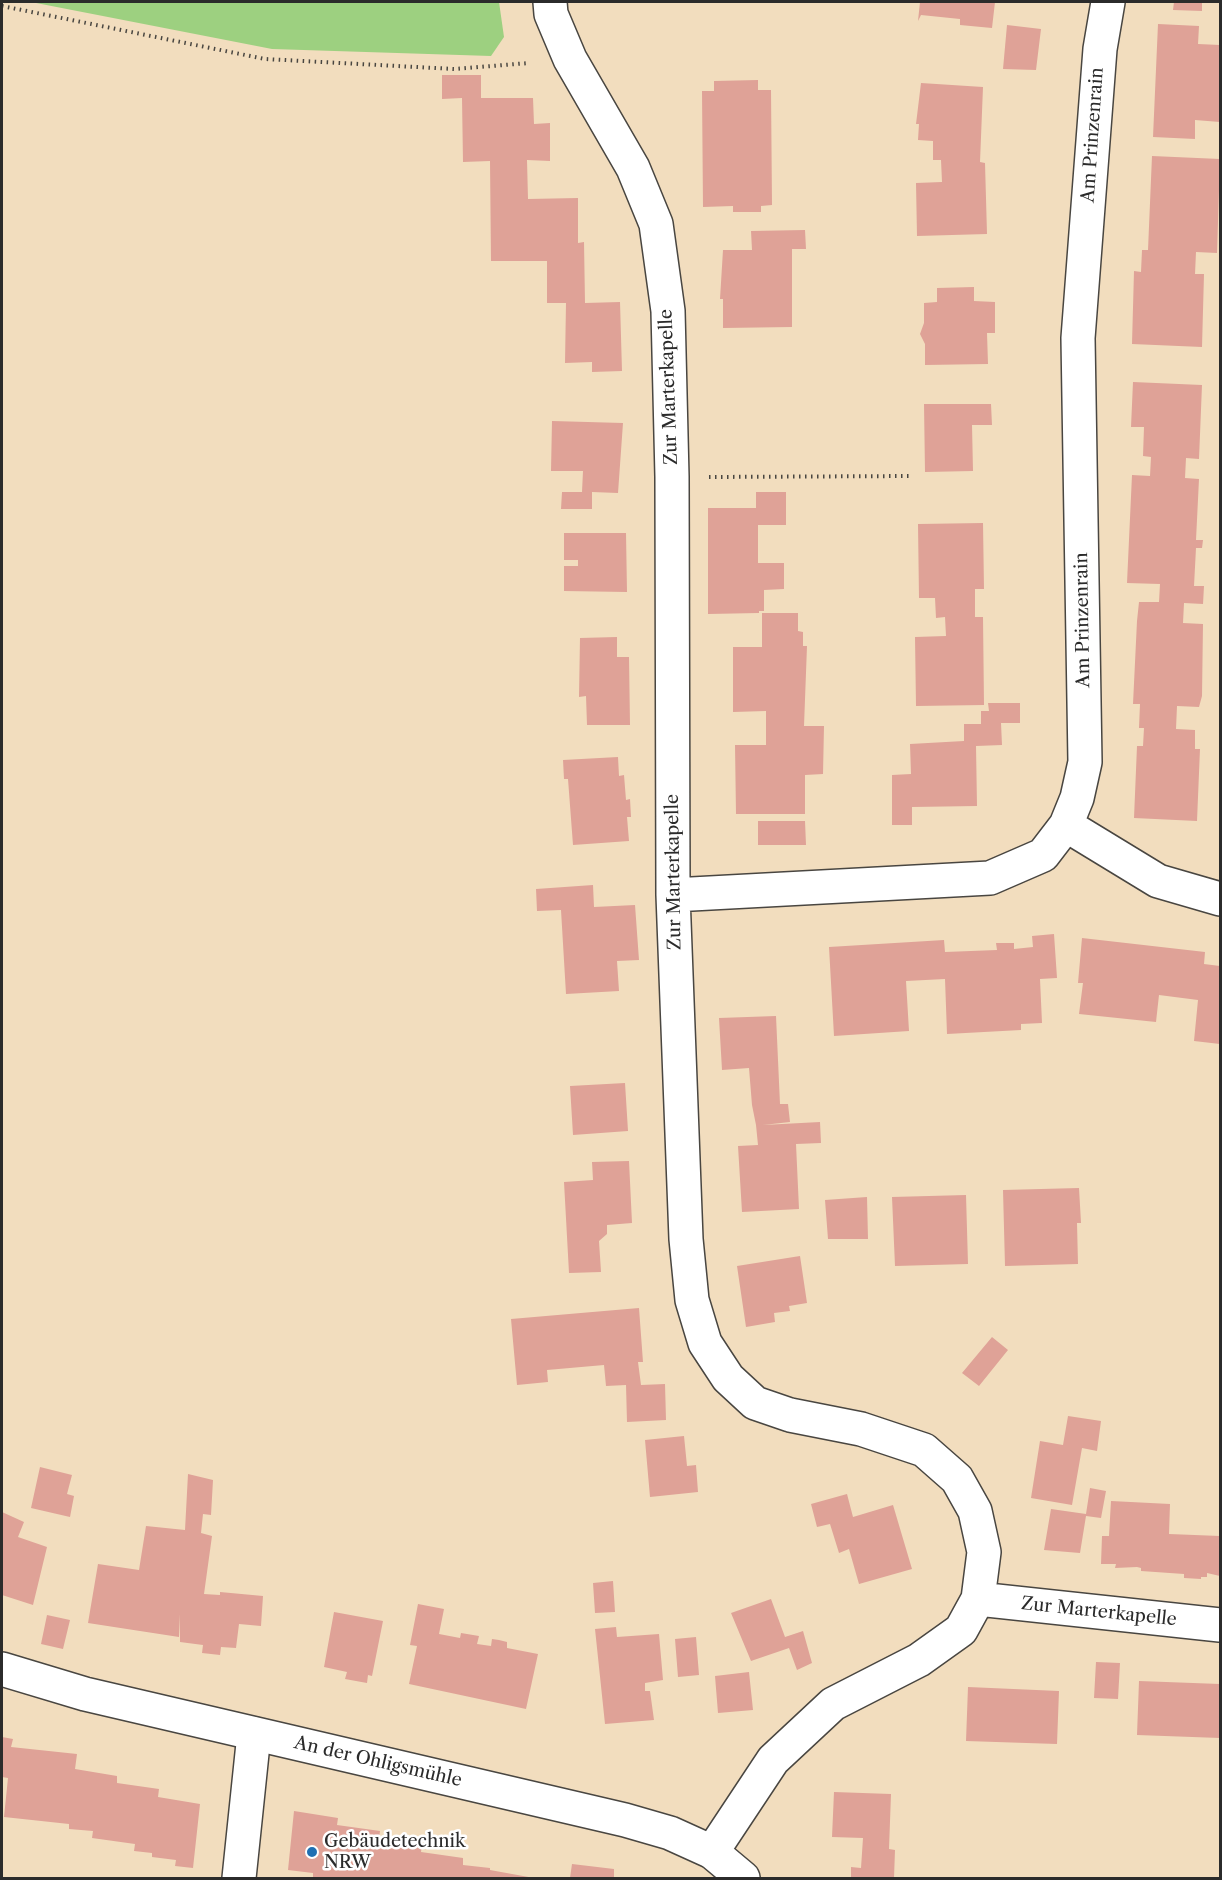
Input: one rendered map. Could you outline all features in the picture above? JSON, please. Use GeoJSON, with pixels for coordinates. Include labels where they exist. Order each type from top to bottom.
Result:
{"type":"FeatureCollection","features":[{"type":"Feature","properties":{"kind":"street","name":"Zur Marterkapelle"},"geometry":{"type":"LineString","coordinates":[[550,2],[552,14],[570,59],[633,168],[656,224],[668,311],[672,477],[674,895],[686,1239],[692,1300],[705,1343],[728,1378],[755,1402],[790,1415],[861,1430],[924,1450],[957,1479],[975,1511],[984,1552],[978,1599],[960,1630],[919,1660],[833,1704],[773,1760],[712,1852]]}},
{"type":"Feature","properties":{"kind":"street","name":"Am Prinzenrain"},"geometry":{"type":"LineString","coordinates":[[674,895],[990,878],[1043,855],[1066,825],[1077,798],[1085,762],[1078,338],[1100,49],[1108,2]]}},
{"type":"Feature","properties":{"kind":"street"},"geometry":{"type":"LineString","coordinates":[[1066,825],[1158,881],[1221,899]]}},
{"type":"Feature","properties":{"kind":"street","name":"Zur Marterkapelle"},"geometry":{"type":"LineString","coordinates":[[978,1599],[1221,1624]]}},
{"type":"Feature","properties":{"kind":"street","name":"An der Ohligsmühle"},"geometry":{"type":"LineString","coordinates":[[2,1669],[85,1694],[625,1820],[670,1833],[712,1852],[743,1878]]}},
{"type":"Feature","properties":{"kind":"street"},"geometry":{"type":"LineString","coordinates":[[239,1878],[254,1734]]}},
{"type":"Feature","properties":{"kind":"path"},"geometry":{"type":"LineString","coordinates":[[2,6],[265,59],[454,69],[570,59]]}},
{"type":"Feature","properties":{"kind":"path"},"geometry":{"type":"LineString","coordinates":[[672,477],[912,476]]}},
{"type":"Feature","properties":{"kind":"green space"},"geometry":{"type":"Polygon","coordinates":[[[31,2],[499,2],[504,37],[491,56],[272,49],[31,2]]]}},
{"type":"Feature","properties":{"kind":"building"},"geometry":{"type":"Polygon","coordinates":[[[920,2],[995,2],[992,28],[960,25],[960,19],[921,15],[918,21],[920,2]]]}},
{"type":"Feature","properties":{"kind":"building"},"geometry":{"type":"Polygon","coordinates":[[[1174,2],[1202,2],[1202,11],[1173,10],[1174,2]]]}},
{"type":"Feature","properties":{"kind":"building"},"geometry":{"type":"Polygon","coordinates":[[[1158,24],[1199,26],[1198,44],[1220,45],[1220,122],[1195,120],[1195,139],[1153,137],[1158,24]]]}},
{"type":"Feature","properties":{"kind":"building"},"geometry":{"type":"Polygon","coordinates":[[[1007,25],[1041,29],[1036,70],[1003,69],[1007,25]]]}},
{"type":"Feature","properties":{"kind":"building"},"geometry":{"type":"Polygon","coordinates":[[[442,75],[481,75],[481,98],[533,98],[534,124],[550,123],[550,161],[527,160],[528,199],[578,198],[578,243],[584,242],[585,303],[620,302],[622,371],[592,372],[592,362],[565,363],[566,303],[547,303],[547,261],[491,261],[490,161],[463,162],[462,98],[442,99],[442,75]]]}},
{"type":"Feature","properties":{"kind":"building"},"geometry":{"type":"Polygon","coordinates":[[[758,80],[758,90],[771,90],[772,205],[761,206],[761,212],[733,212],[733,206],[703,207],[702,91],[714,91],[714,81],[758,80]]]}},
{"type":"Feature","properties":{"kind":"building"},"geometry":{"type":"Polygon","coordinates":[[[921,83],[983,87],[980,162],[985,163],[987,234],[917,236],[916,183],[942,182],[941,160],[933,160],[933,141],[918,140],[919,124],[916,124],[921,83]]]}},
{"type":"Feature","properties":{"kind":"building"},"geometry":{"type":"Polygon","coordinates":[[[1152,156],[1220,159],[1217,253],[1196,252],[1195,274],[1204,274],[1202,347],[1132,344],[1134,271],[1141,272],[1142,250],[1148,250],[1152,156]]]}},
{"type":"Feature","properties":{"kind":"building"},"geometry":{"type":"Polygon","coordinates":[[[805,230],[806,249],[792,249],[792,327],[723,328],[723,299],[720,299],[723,250],[752,250],[751,231],[805,230]]]}},
{"type":"Feature","properties":{"kind":"building"},"geometry":{"type":"Polygon","coordinates":[[[974,287],[974,301],[995,302],[995,333],[987,333],[988,364],[925,365],[925,344],[920,334],[924,323],[924,303],[937,302],[937,288],[974,287]]]}},
{"type":"Feature","properties":{"kind":"building"},"geometry":{"type":"Polygon","coordinates":[[[1133,382],[1202,385],[1199,459],[1186,458],[1185,478],[1199,479],[1196,540],[1203,540],[1202,548],[1196,548],[1194,586],[1204,586],[1203,604],[1184,603],[1183,623],[1203,624],[1202,696],[1199,707],[1177,706],[1176,729],[1195,730],[1195,749],[1200,749],[1197,821],[1134,818],[1137,746],[1143,746],[1144,728],[1139,728],[1140,704],[1133,704],[1139,602],[1159,602],[1160,584],[1127,583],[1132,475],[1150,476],[1151,457],[1143,456],[1144,427],[1131,427],[1133,382]]]}},
{"type":"Feature","properties":{"kind":"building"},"geometry":{"type":"Polygon","coordinates":[[[924,404],[991,404],[992,425],[972,425],[973,471],[925,472],[924,404]]]}},
{"type":"Feature","properties":{"kind":"building"},"geometry":{"type":"Polygon","coordinates":[[[552,421],[623,423],[618,493],[592,492],[592,509],[561,509],[562,492],[582,492],[583,471],[551,471],[552,421]]]}},
{"type":"Feature","properties":{"kind":"building"},"geometry":{"type":"Polygon","coordinates":[[[756,492],[786,492],[786,525],[758,525],[758,563],[784,563],[784,589],[764,590],[764,611],[759,611],[759,613],[708,614],[708,508],[756,508],[756,492]]]}},
{"type":"Feature","properties":{"kind":"building"},"geometry":{"type":"Polygon","coordinates":[[[983,523],[984,589],[975,589],[975,617],[983,617],[984,705],[916,706],[915,637],[946,636],[945,617],[936,618],[935,598],[919,598],[918,524],[983,523]]]}},
{"type":"Feature","properties":{"kind":"building"},"geometry":{"type":"Polygon","coordinates":[[[564,533],[626,533],[627,592],[564,591],[564,566],[578,566],[578,560],[564,560],[564,533]]]}},
{"type":"Feature","properties":{"kind":"building"},"geometry":{"type":"Polygon","coordinates":[[[762,613],[798,613],[798,631],[803,632],[803,646],[807,646],[804,726],[824,726],[823,774],[805,775],[805,814],[736,814],[735,745],[766,745],[766,711],[733,712],[733,647],[762,647],[762,613]]]}},
{"type":"Feature","properties":{"kind":"building"},"geometry":{"type":"Polygon","coordinates":[[[617,637],[617,657],[629,657],[630,725],[587,725],[586,696],[579,697],[580,638],[617,637]]]}},
{"type":"Feature","properties":{"kind":"building"},"geometry":{"type":"Polygon","coordinates":[[[988,703],[1020,703],[1020,723],[1001,723],[1002,745],[976,746],[977,806],[912,807],[912,825],[892,825],[892,775],[911,774],[910,744],[964,741],[964,724],[981,724],[981,711],[989,711],[988,703]]]}},
{"type":"Feature","properties":{"kind":"building"},"geometry":{"type":"Polygon","coordinates":[[[618,757],[619,776],[624,775],[626,800],[630,799],[631,817],[627,817],[629,841],[573,845],[568,779],[564,779],[563,760],[618,757]]]}},
{"type":"Feature","properties":{"kind":"building"},"geometry":{"type":"Polygon","coordinates":[[[758,821],[805,821],[806,845],[758,845],[758,821]]]}},
{"type":"Feature","properties":{"kind":"building"},"geometry":{"type":"Polygon","coordinates":[[[593,885],[594,907],[635,905],[639,960],[617,961],[619,991],[566,994],[561,910],[537,911],[536,889],[593,885]]]}},
{"type":"Feature","properties":{"kind":"building"},"geometry":{"type":"Polygon","coordinates":[[[1054,934],[1057,978],[1040,979],[1042,1023],[1021,1024],[1021,1030],[947,1034],[945,979],[906,981],[909,1031],[834,1036],[829,947],[944,940],[945,952],[997,950],[996,943],[1014,943],[1014,949],[1033,947],[1032,936],[1054,934]]]}},
{"type":"Feature","properties":{"kind":"building"},"geometry":{"type":"Polygon","coordinates":[[[1082,938],[1205,952],[1204,964],[1220,966],[1220,1044],[1194,1041],[1198,1000],[1159,995],[1156,1022],[1079,1014],[1083,983],[1078,983],[1082,938]]]}},
{"type":"Feature","properties":{"kind":"building"},"geometry":{"type":"Polygon","coordinates":[[[776,1016],[780,1104],[788,1104],[790,1122],[763,1125],[820,1122],[821,1143],[796,1144],[799,1209],[742,1212],[738,1146],[758,1145],[756,1125],[749,1068],[722,1070],[719,1018],[776,1016]]]}},
{"type":"Feature","properties":{"kind":"building"},"geometry":{"type":"Polygon","coordinates":[[[625,1083],[628,1131],[573,1135],[570,1086],[625,1083]]]}},
{"type":"Feature","properties":{"kind":"building"},"geometry":{"type":"Polygon","coordinates":[[[629,1161],[632,1223],[607,1225],[607,1234],[599,1241],[601,1272],[569,1273],[564,1182],[593,1180],[592,1162],[629,1161]]]}},
{"type":"Feature","properties":{"kind":"building"},"geometry":{"type":"Polygon","coordinates":[[[1079,1188],[1081,1223],[1077,1223],[1078,1264],[1005,1266],[1003,1190],[1079,1188]]]}},
{"type":"Feature","properties":{"kind":"building"},"geometry":{"type":"Polygon","coordinates":[[[966,1195],[968,1264],[895,1266],[892,1197],[966,1195]]]}},
{"type":"Feature","properties":{"kind":"building"},"geometry":{"type":"Polygon","coordinates":[[[867,1197],[868,1239],[828,1239],[825,1200],[867,1197]]]}},
{"type":"Feature","properties":{"kind":"building"},"geometry":{"type":"Polygon","coordinates":[[[800,1256],[807,1303],[789,1306],[790,1311],[774,1313],[775,1322],[746,1327],[737,1266],[800,1256]]]}},
{"type":"Feature","properties":{"kind":"building"},"geometry":{"type":"Polygon","coordinates":[[[639,1308],[643,1362],[638,1362],[641,1385],[665,1384],[666,1420],[627,1422],[626,1385],[606,1386],[604,1365],[547,1370],[548,1382],[517,1385],[511,1319],[639,1308]]]}},
{"type":"Feature","properties":{"kind":"building"},"geometry":{"type":"Polygon","coordinates":[[[992,1337],[1008,1350],[979,1386],[962,1373],[992,1337]]]}},
{"type":"Feature","properties":{"kind":"building"},"geometry":{"type":"Polygon","coordinates":[[[1068,1416],[1101,1421],[1097,1451],[1082,1448],[1072,1505],[1031,1498],[1040,1441],[1063,1445],[1068,1416]]]}},
{"type":"Feature","properties":{"kind":"building"},"geometry":{"type":"Polygon","coordinates":[[[684,1436],[687,1466],[696,1465],[698,1492],[650,1497],[645,1440],[684,1436]]]}},
{"type":"Feature","properties":{"kind":"building"},"geometry":{"type":"Polygon","coordinates":[[[40,1467],[72,1475],[67,1494],[74,1496],[70,1517],[31,1508],[40,1467]]]}},
{"type":"Feature","properties":{"kind":"building"},"geometry":{"type":"Polygon","coordinates":[[[188,1474],[213,1480],[211,1515],[203,1514],[201,1533],[212,1536],[204,1594],[220,1595],[220,1592],[263,1596],[261,1626],[239,1624],[236,1648],[221,1647],[220,1655],[202,1653],[203,1645],[180,1642],[180,1614],[179,1637],[88,1623],[98,1564],[139,1570],[146,1526],[185,1530],[188,1474]]]}},
{"type":"Feature","properties":{"kind":"building"},"geometry":{"type":"Polygon","coordinates":[[[1090,1488],[1106,1491],[1101,1518],[1086,1516],[1080,1553],[1044,1550],[1051,1509],[1086,1514],[1090,1488]]]}},
{"type":"Feature","properties":{"kind":"building"},"geometry":{"type":"Polygon","coordinates":[[[847,1494],[853,1517],[893,1505],[912,1569],[859,1584],[849,1549],[839,1553],[830,1524],[817,1527],[811,1504],[847,1494]]]}},
{"type":"Feature","properties":{"kind":"building"},"geometry":{"type":"Polygon","coordinates":[[[1111,1501],[1170,1504],[1169,1534],[1220,1536],[1220,1576],[1207,1573],[1207,1577],[1201,1577],[1201,1579],[1184,1578],[1184,1574],[1141,1571],[1141,1568],[1137,1567],[1115,1568],[1116,1564],[1101,1564],[1102,1536],[1109,1536],[1111,1501]]]}},
{"type":"Feature","properties":{"kind":"building"},"geometry":{"type":"Polygon","coordinates":[[[2,1512],[24,1522],[18,1537],[47,1547],[33,1605],[2,1595],[2,1512]]]}},
{"type":"Feature","properties":{"kind":"building"},"geometry":{"type":"Polygon","coordinates":[[[613,1581],[615,1612],[595,1613],[593,1583],[613,1581]]]}},
{"type":"Feature","properties":{"kind":"building"},"geometry":{"type":"Polygon","coordinates":[[[771,1599],[785,1637],[803,1631],[812,1663],[797,1670],[789,1648],[751,1661],[731,1613],[771,1599]]]}},
{"type":"Feature","properties":{"kind":"building"},"geometry":{"type":"Polygon","coordinates":[[[418,1604],[444,1609],[439,1634],[460,1638],[461,1633],[479,1636],[477,1644],[491,1646],[492,1639],[499,1640],[507,1642],[507,1648],[538,1654],[526,1709],[409,1684],[417,1646],[410,1645],[418,1604]]]}},
{"type":"Feature","properties":{"kind":"building"},"geometry":{"type":"Polygon","coordinates":[[[334,1612],[383,1621],[372,1676],[368,1675],[367,1683],[345,1679],[347,1672],[324,1667],[334,1612]]]}},
{"type":"Feature","properties":{"kind":"building"},"geometry":{"type":"Polygon","coordinates":[[[47,1615],[70,1620],[63,1649],[41,1644],[47,1615]]]}},
{"type":"Feature","properties":{"kind":"building"},"geometry":{"type":"Polygon","coordinates":[[[616,1627],[617,1637],[659,1634],[663,1680],[645,1683],[645,1691],[650,1691],[654,1720],[605,1724],[595,1629],[616,1627]]]}},
{"type":"Feature","properties":{"kind":"building"},"geometry":{"type":"Polygon","coordinates":[[[696,1637],[699,1675],[678,1677],[675,1639],[696,1637]]]}},
{"type":"Feature","properties":{"kind":"building"},"geometry":{"type":"Polygon","coordinates":[[[1096,1662],[1120,1663],[1118,1699],[1094,1698],[1096,1662]]]}},
{"type":"Feature","properties":{"kind":"building"},"geometry":{"type":"Polygon","coordinates":[[[749,1672],[753,1710],[718,1713],[715,1676],[749,1672]]]}},
{"type":"Feature","properties":{"kind":"building"},"geometry":{"type":"Polygon","coordinates":[[[1139,1681],[1220,1684],[1220,1738],[1137,1735],[1139,1681]]]}},
{"type":"Feature","properties":{"kind":"building"},"geometry":{"type":"Polygon","coordinates":[[[968,1687],[1059,1691],[1057,1744],[966,1741],[968,1687]]]}},
{"type":"Feature","properties":{"kind":"building"},"geometry":{"type":"Polygon","coordinates":[[[2,1737],[13,1739],[11,1747],[77,1754],[75,1769],[117,1776],[117,1783],[159,1789],[158,1797],[200,1804],[193,1868],[175,1866],[176,1860],[152,1857],[152,1853],[134,1851],[135,1844],[92,1838],[93,1831],[69,1829],[69,1824],[4,1817],[8,1778],[2,1777],[2,1737]]]}},
{"type":"Feature","properties":{"kind":"building"},"geometry":{"type":"Polygon","coordinates":[[[834,1792],[891,1794],[889,1849],[895,1850],[894,1878],[851,1878],[851,1867],[861,1868],[863,1838],[832,1837],[834,1792]]]}},
{"type":"Feature","properties":{"kind":"building"},"geometry":{"type":"Polygon","coordinates":[[[294,1811],[338,1818],[337,1825],[380,1831],[379,1839],[422,1845],[421,1852],[463,1858],[463,1865],[490,1868],[490,1870],[534,1878],[313,1878],[313,1873],[288,1870],[294,1811]]]}},
{"type":"Feature","properties":{"kind":"building"},"geometry":{"type":"Polygon","coordinates":[[[572,1864],[614,1869],[614,1878],[570,1878],[572,1864]]]}},
{"type":"Feature","properties":{"kind":"place","name":"Gebäudetechnik NRW"},"geometry":{"type":"Point","coordinates":[312,1852]}}]}
